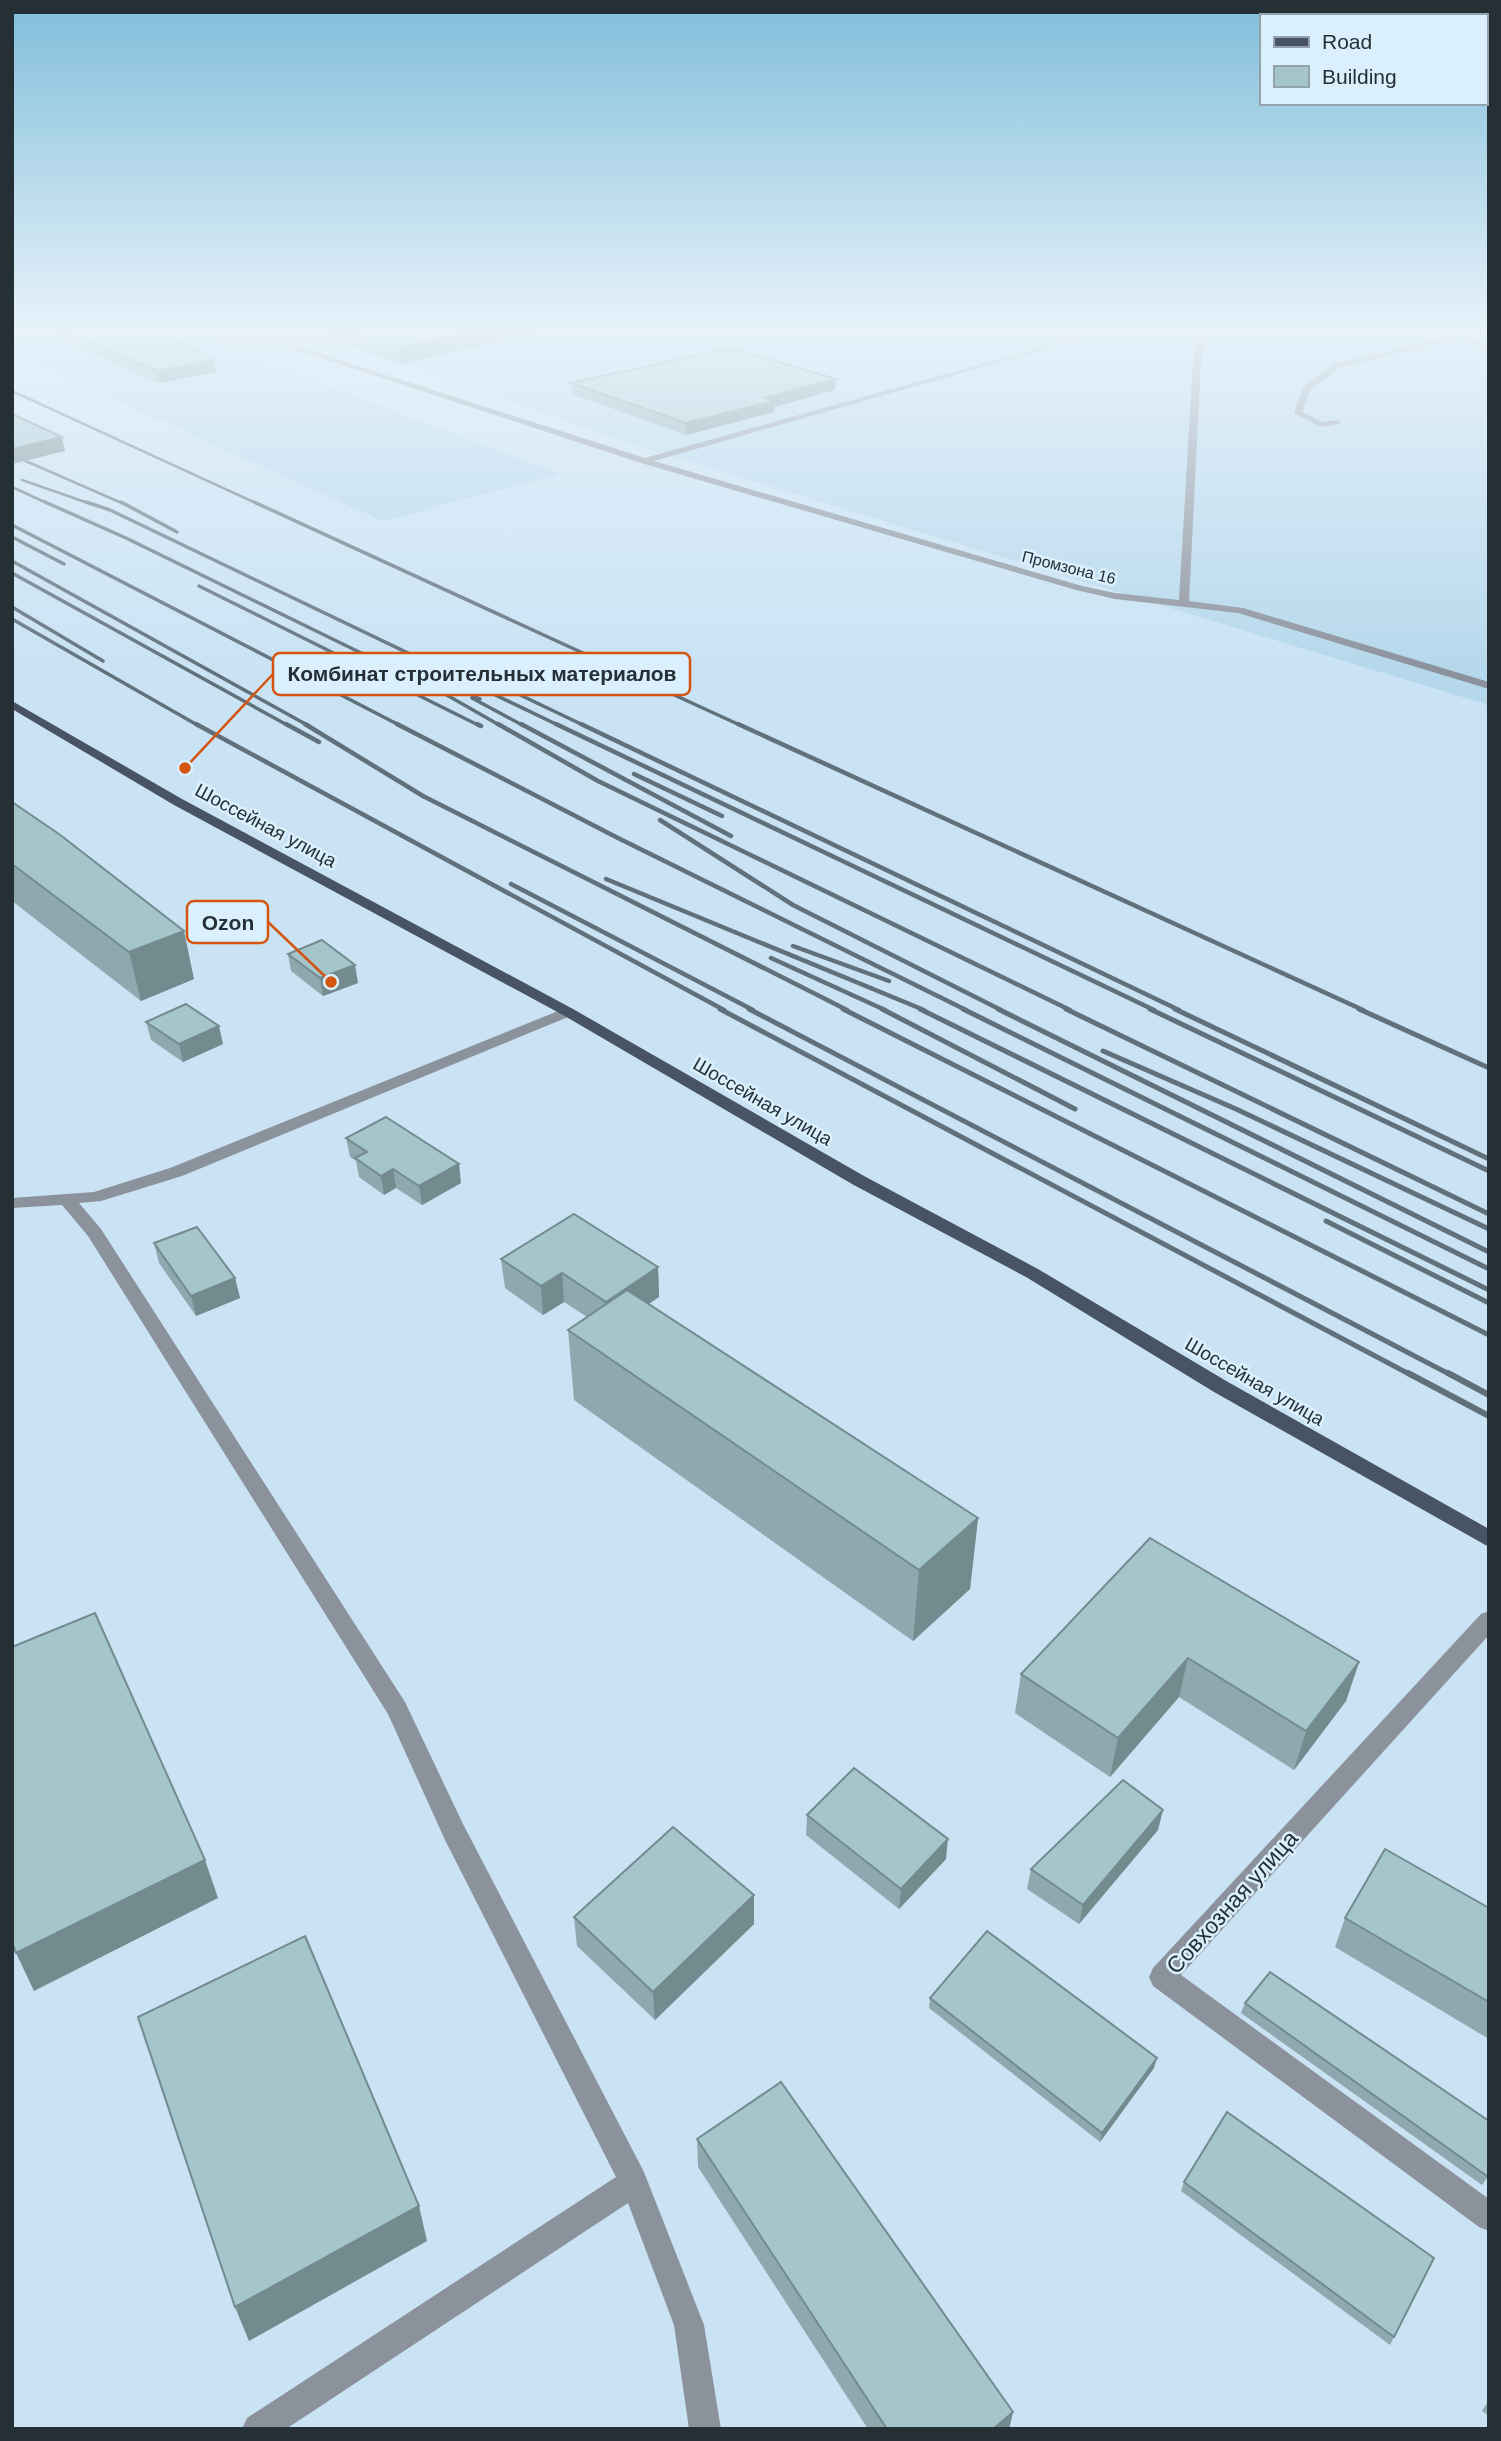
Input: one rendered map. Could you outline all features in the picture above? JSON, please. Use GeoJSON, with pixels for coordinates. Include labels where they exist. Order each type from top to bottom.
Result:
{"type":"FeatureCollection","features":[{"type":"Feature","properties":{"kind":"main road","name":"Шоссейная улица"},"geometry":{"type":"LineString","coordinates":[[12,704],[178,802],[568,1012],[858,1180],[1032,1273],[1221,1387],[1489,1539]]}},
{"type":"Feature","properties":{"kind":"street","name":"Промзона 16"},"geometry":{"type":"LineString","coordinates":[[591,444],[1080,589],[1115,596],[1240,610],[1489,686]]}},
{"type":"Feature","properties":{"kind":"street"},"geometry":{"type":"LineString","coordinates":[[644,461],[705,444]]}},
{"type":"Feature","properties":{"kind":"street"},"geometry":{"type":"LineString","coordinates":[[1184,602],[1193,444]]}},
{"type":"Feature","properties":{"kind":"street"},"geometry":{"type":"LineString","coordinates":[[12,1203],[95,1197],[176,1172],[568,1012]]}},
{"type":"Feature","properties":{"kind":"street"},"geometry":{"type":"LineString","coordinates":[[68,1200],[95,1233],[397,1709],[454,1832],[634,2182],[689,2325],[705,2429]]}},
{"type":"Feature","properties":{"kind":"street","name":"Совхозная улица"},"geometry":{"type":"LineString","coordinates":[[1489,1620],[1162,1977],[1489,2217]]}},
{"type":"Feature","properties":{"kind":"street"},"geometry":{"type":"LineString","coordinates":[[258,2429],[634,2182]]}},
{"type":"Feature","properties":{"kind":"shaded area"},"geometry":{"type":"Polygon","coordinates":[[[213,444],[480,444],[559,474],[383,521],[213,444]]]}},
{"type":"Feature","properties":{"kind":"shaded area"},"geometry":{"type":"Polygon","coordinates":[[[631,444],[1489,444],[1489,705],[631,444]]]}},
{"type":"Feature","properties":{"kind":"building"},"geometry":{"type":"Polygon","coordinates":[[[12,444],[33,444],[12,449],[12,444]]]}},
{"type":"Feature","properties":{"kind":"building"},"geometry":{"type":"Polygon","coordinates":[[[12,802],[59,834],[184,931],[129,952],[12,864],[12,802]]]}},
{"type":"Feature","properties":{"kind":"building"},"geometry":{"type":"Polygon","coordinates":[[[322,940],[355,965],[320,978],[288,954],[322,940]]]}},
{"type":"Feature","properties":{"kind":"building"},"geometry":{"type":"Polygon","coordinates":[[[186,1004],[219,1026],[179,1044],[146,1022],[186,1004]]]}},
{"type":"Feature","properties":{"kind":"building"},"geometry":{"type":"Polygon","coordinates":[[[386,1117],[459,1164],[419,1186],[393,1169],[381,1176],[355,1158],[367,1152],[346,1138],[386,1117]]]}},
{"type":"Feature","properties":{"kind":"building"},"geometry":{"type":"Polygon","coordinates":[[[574,1214],[658,1267],[606,1302],[562,1273],[541,1286],[501,1259],[574,1214]]]}},
{"type":"Feature","properties":{"kind":"building"},"geometry":{"type":"Polygon","coordinates":[[[197,1227],[235,1278],[191,1296],[154,1243],[197,1227]]]}},
{"type":"Feature","properties":{"kind":"building"},"geometry":{"type":"Polygon","coordinates":[[[627,1290],[978,1518],[919,1570],[568,1330],[627,1290]]]}},
{"type":"Feature","properties":{"kind":"building"},"geometry":{"type":"Polygon","coordinates":[[[1150,1538],[1359,1662],[1306,1731],[1188,1658],[1118,1738],[1021,1674],[1150,1538]]]}},
{"type":"Feature","properties":{"kind":"building"},"geometry":{"type":"Polygon","coordinates":[[[95,1613],[205,1860],[16,1953],[12,1942],[12,1647],[95,1613]]]}},
{"type":"Feature","properties":{"kind":"building"},"geometry":{"type":"Polygon","coordinates":[[[854,1768],[948,1839],[901,1889],[807,1815],[854,1768]]]}},
{"type":"Feature","properties":{"kind":"building"},"geometry":{"type":"Polygon","coordinates":[[[1123,1780],[1163,1810],[1083,1905],[1031,1869],[1123,1780]]]}},
{"type":"Feature","properties":{"kind":"building"},"geometry":{"type":"Polygon","coordinates":[[[673,1827],[754,1895],[653,1992],[574,1917],[673,1827]]]}},
{"type":"Feature","properties":{"kind":"building"},"geometry":{"type":"Polygon","coordinates":[[[1385,1849],[1489,1908],[1489,2002],[1345,1918],[1385,1849]]]}},
{"type":"Feature","properties":{"kind":"building"},"geometry":{"type":"Polygon","coordinates":[[[987,1931],[1157,2058],[1102,2133],[930,1998],[987,1931]]]}},
{"type":"Feature","properties":{"kind":"building"},"geometry":{"type":"Polygon","coordinates":[[[305,1936],[419,2206],[235,2307],[138,2017],[305,1936]]]}},
{"type":"Feature","properties":{"kind":"building"},"geometry":{"type":"Polygon","coordinates":[[[1270,1972],[1489,2121],[1487,2176],[1245,2003],[1270,1972]]]}},
{"type":"Feature","properties":{"kind":"building"},"geometry":{"type":"Polygon","coordinates":[[[781,2082],[1013,2412],[993,2429],[887,2429],[697,2139],[781,2082]]]}},
{"type":"Feature","properties":{"kind":"building"},"geometry":{"type":"Polygon","coordinates":[[[1227,2112],[1434,2258],[1394,2337],[1184,2182],[1227,2112]]]}},
{"type":"Feature","properties":{"kind":"railway"},"geometry":{"type":"LineString","coordinates":[[127,444],[258,504]]}},
{"type":"Feature","properties":{"kind":"railway"},"geometry":{"type":"LineString","coordinates":[[12,455],[124,504]]}},
{"type":"Feature","properties":{"kind":"railway"},"geometry":{"type":"LineString","coordinates":[[22,480],[91,504]]}},
{"type":"Feature","properties":{"kind":"railway"},"geometry":{"type":"LineString","coordinates":[[12,487],[49,504]]}},
{"type":"Feature","properties":{"kind":"railway"},"geometry":{"type":"LineString","coordinates":[[45,502],[126,538],[445,694],[501,726]]}},
{"type":"Feature","properties":{"kind":"railway"},"geometry":{"type":"LineString","coordinates":[[86,502],[110,510],[560,726]]}},
{"type":"Feature","properties":{"kind":"railway"},"geometry":{"type":"LineString","coordinates":[[121,502],[177,532]]}},
{"type":"Feature","properties":{"kind":"railway"},"geometry":{"type":"LineString","coordinates":[[254,502],[742,726]]}},
{"type":"Feature","properties":{"kind":"railway"},"geometry":{"type":"LineString","coordinates":[[12,525],[401,726]]}},
{"type":"Feature","properties":{"kind":"railway"},"geometry":{"type":"LineString","coordinates":[[12,537],[64,564]]}},
{"type":"Feature","properties":{"kind":"railway"},"geometry":{"type":"LineString","coordinates":[[12,561],[309,726]]}},
{"type":"Feature","properties":{"kind":"railway"},"geometry":{"type":"LineString","coordinates":[[12,573],[289,726]]}},
{"type":"Feature","properties":{"kind":"railway"},"geometry":{"type":"LineString","coordinates":[[199,586],[480,726]]}},
{"type":"Feature","properties":{"kind":"railway"},"geometry":{"type":"LineString","coordinates":[[12,607],[103,661]]}},
{"type":"Feature","properties":{"kind":"railway"},"geometry":{"type":"LineString","coordinates":[[12,619],[199,726]]}},
{"type":"Feature","properties":{"kind":"railway"},"geometry":{"type":"LineString","coordinates":[[435,678],[480,699]]}},
{"type":"Feature","properties":{"kind":"railway"},"geometry":{"type":"LineString","coordinates":[[487,679],[585,726]]}},
{"type":"Feature","properties":{"kind":"railway"},"geometry":{"type":"LineString","coordinates":[[472,698],[524,726]]}},
{"type":"Feature","properties":{"kind":"railway"},"geometry":{"type":"LineString","coordinates":[[196,724],[724,1010]]}},
{"type":"Feature","properties":{"kind":"railway"},"geometry":{"type":"LineString","coordinates":[[286,724],[319,742]]}},
{"type":"Feature","properties":{"kind":"railway"},"geometry":{"type":"LineString","coordinates":[[305,724],[423,796],[847,1010]]}},
{"type":"Feature","properties":{"kind":"railway"},"geometry":{"type":"LineString","coordinates":[[397,724],[618,838],[966,1010]]}},
{"type":"Feature","properties":{"kind":"railway"},"geometry":{"type":"LineString","coordinates":[[477,724],[481,726]]}},
{"type":"Feature","properties":{"kind":"railway"},"geometry":{"type":"LineString","coordinates":[[498,724],[598,781],[1070,1010]]}},
{"type":"Feature","properties":{"kind":"railway"},"geometry":{"type":"LineString","coordinates":[[521,724],[731,836]]}},
{"type":"Feature","properties":{"kind":"railway"},"geometry":{"type":"LineString","coordinates":[[556,724],[1154,1010]]}},
{"type":"Feature","properties":{"kind":"railway"},"geometry":{"type":"LineString","coordinates":[[581,724],[1179,1010]]}},
{"type":"Feature","properties":{"kind":"railway"},"geometry":{"type":"LineString","coordinates":[[738,724],[1363,1010]]}},
{"type":"Feature","properties":{"kind":"railway"},"geometry":{"type":"LineString","coordinates":[[634,774],[722,816]]}},
{"type":"Feature","properties":{"kind":"railway"},"geometry":{"type":"LineString","coordinates":[[660,820],[793,905],[1001,1010]]}},
{"type":"Feature","properties":{"kind":"railway"},"geometry":{"type":"LineString","coordinates":[[606,879],[924,1010]]}},
{"type":"Feature","properties":{"kind":"railway"},"geometry":{"type":"LineString","coordinates":[[511,884],[753,1010]]}},
{"type":"Feature","properties":{"kind":"railway"},"geometry":{"type":"LineString","coordinates":[[793,946],[889,981]]}},
{"type":"Feature","properties":{"kind":"railway"},"geometry":{"type":"LineString","coordinates":[[771,958],[885,1010]]}},
{"type":"Feature","properties":{"kind":"railway"},"geometry":{"type":"LineString","coordinates":[[720,1009],[1411,1375]]}},
{"type":"Feature","properties":{"kind":"railway"},"geometry":{"type":"LineString","coordinates":[[749,1009],[1451,1375]]}},
{"type":"Feature","properties":{"kind":"railway"},"geometry":{"type":"LineString","coordinates":[[843,1009],[1489,1335]]}},
{"type":"Feature","properties":{"kind":"railway"},"geometry":{"type":"LineString","coordinates":[[882,1009],[1075,1109]]}},
{"type":"Feature","properties":{"kind":"railway"},"geometry":{"type":"LineString","coordinates":[[920,1009],[1489,1290]]}},
{"type":"Feature","properties":{"kind":"railway"},"geometry":{"type":"LineString","coordinates":[[963,1009],[1489,1269]]}},
{"type":"Feature","properties":{"kind":"railway"},"geometry":{"type":"LineString","coordinates":[[998,1009],[1489,1252]]}},
{"type":"Feature","properties":{"kind":"railway"},"geometry":{"type":"LineString","coordinates":[[1066,1009],[1489,1214]]}},
{"type":"Feature","properties":{"kind":"railway"},"geometry":{"type":"LineString","coordinates":[[1150,1009],[1489,1171]]}},
{"type":"Feature","properties":{"kind":"railway"},"geometry":{"type":"LineString","coordinates":[[1175,1009],[1489,1159]]}},
{"type":"Feature","properties":{"kind":"railway"},"geometry":{"type":"LineString","coordinates":[[1359,1009],[1489,1068]]}},
{"type":"Feature","properties":{"kind":"railway"},"geometry":{"type":"LineString","coordinates":[[1103,1051],[1236,1109],[1489,1229]]}},
{"type":"Feature","properties":{"kind":"railway"},"geometry":{"type":"LineString","coordinates":[[1326,1221],[1489,1303]]}},
{"type":"Feature","properties":{"kind":"railway"},"geometry":{"type":"LineString","coordinates":[[1408,1373],[1489,1416]]}},
{"type":"Feature","properties":{"kind":"railway"},"geometry":{"type":"LineString","coordinates":[[1448,1373],[1489,1395]]}},
{"type":"Feature","properties":{"kind":"place","name":"Комбинат строительных материалов"},"geometry":{"type":"Point","coordinates":[185,768]}},
{"type":"Feature","properties":{"kind":"place","name":"Ozon"},"geometry":{"type":"Point","coordinates":[331,982]}}]}
